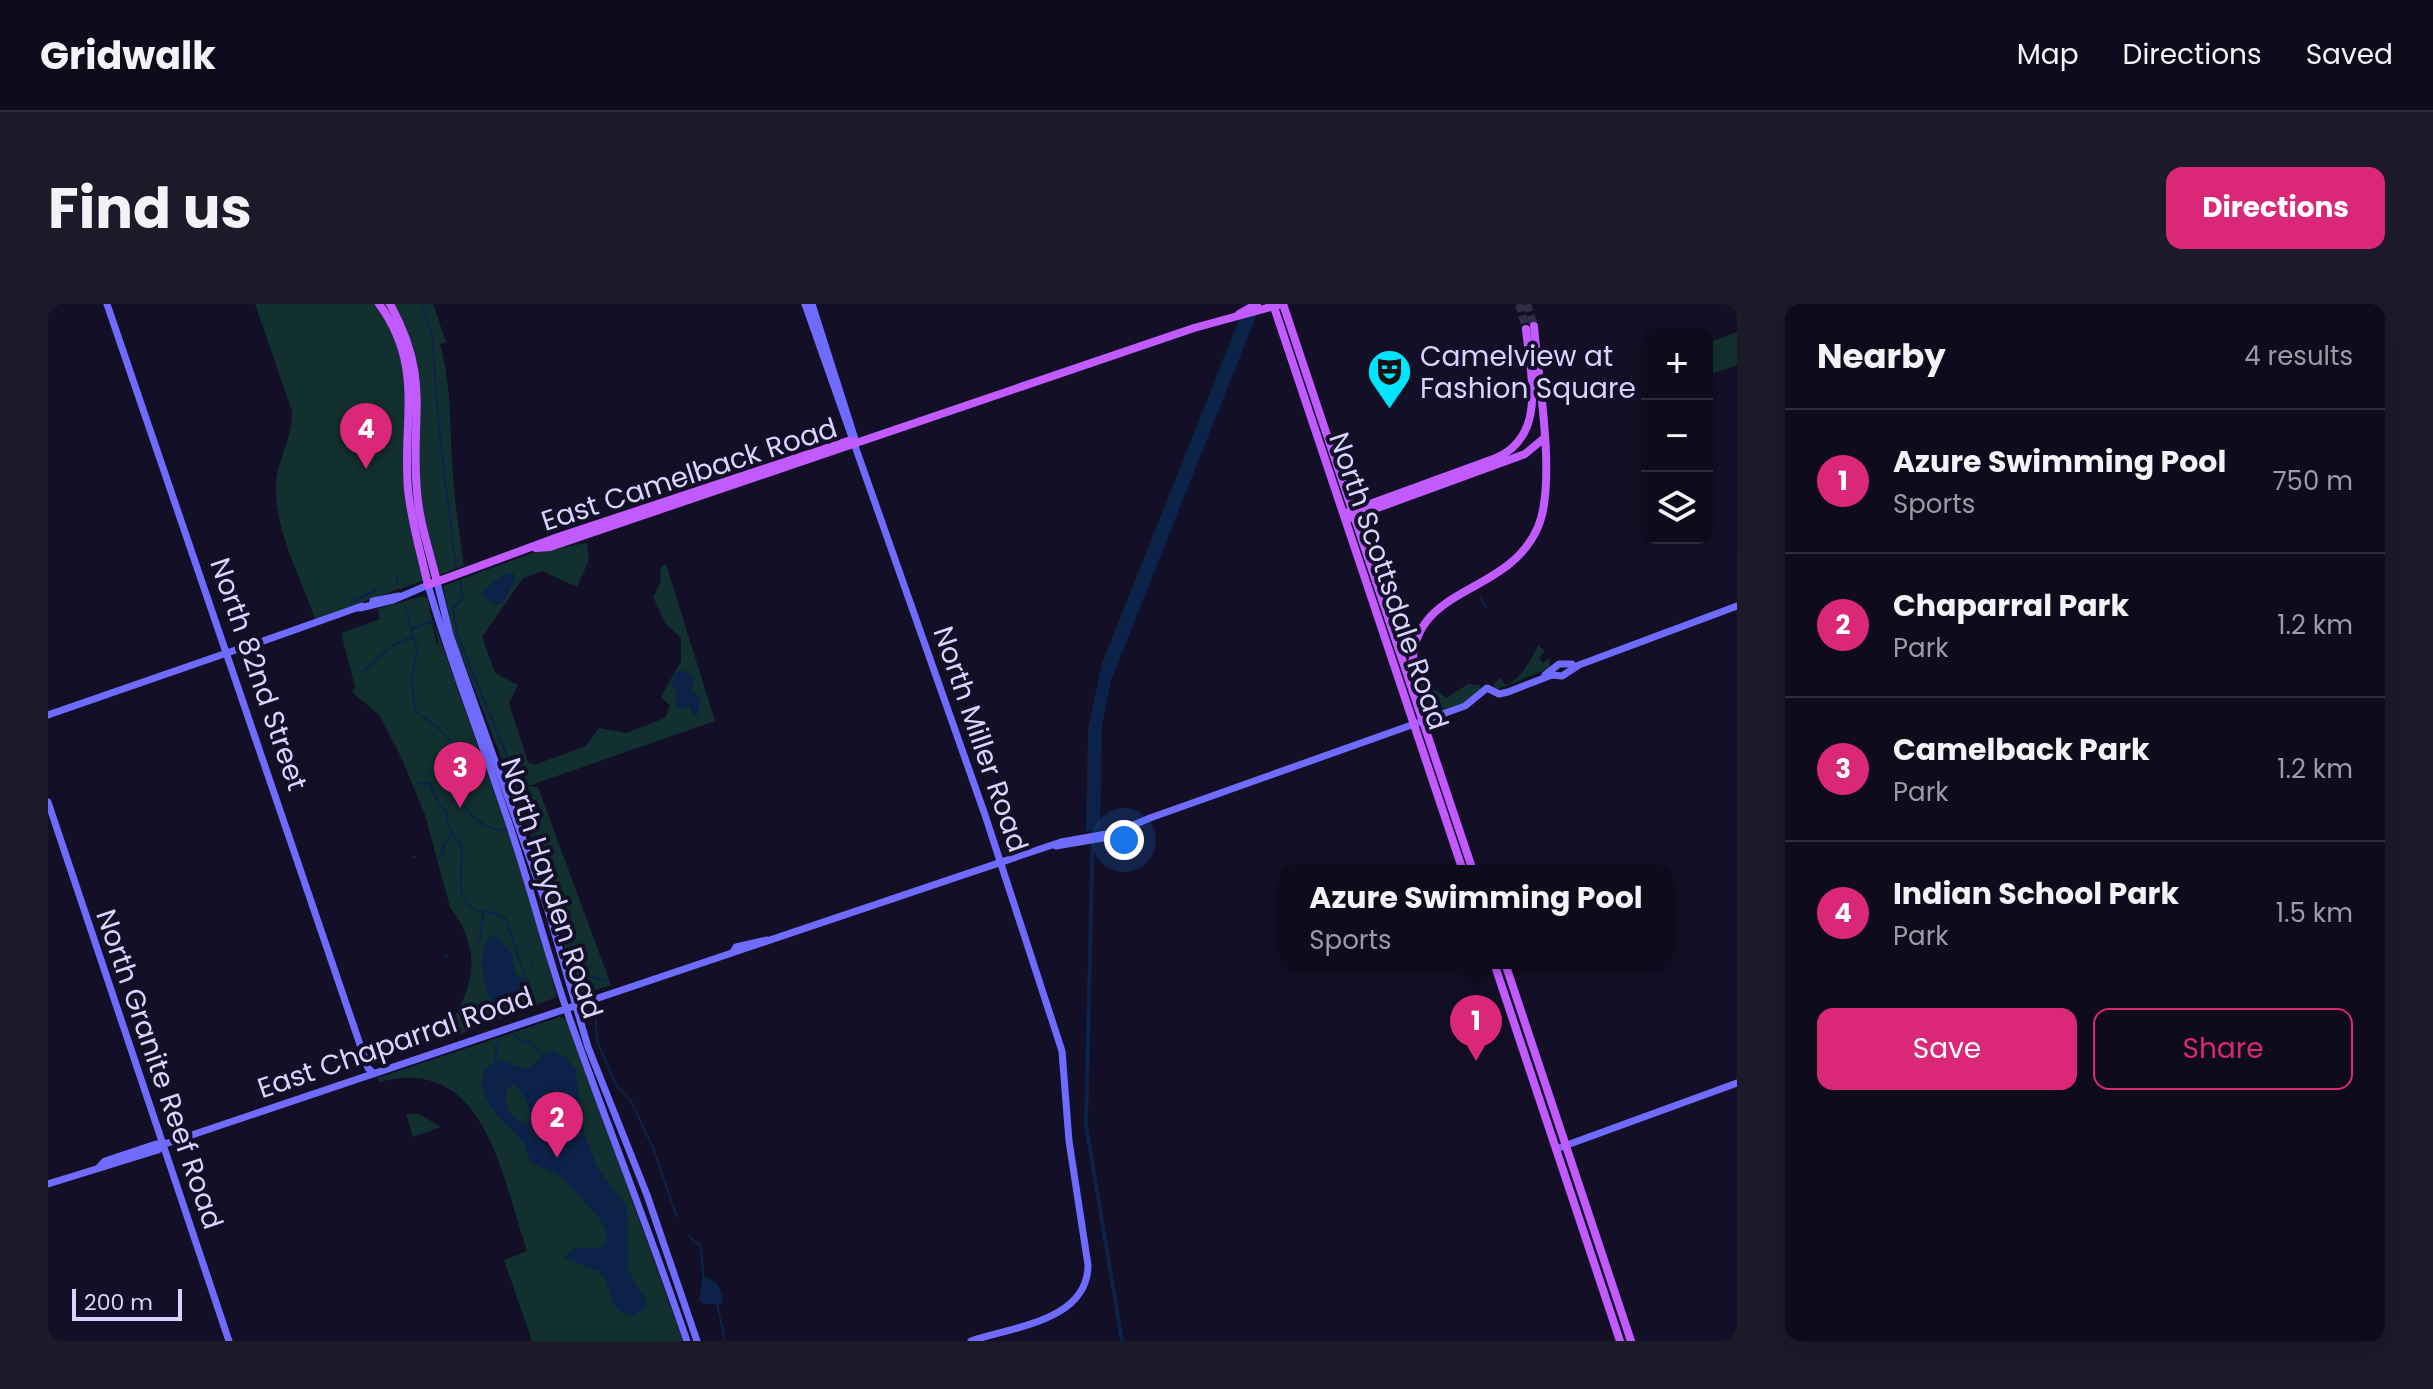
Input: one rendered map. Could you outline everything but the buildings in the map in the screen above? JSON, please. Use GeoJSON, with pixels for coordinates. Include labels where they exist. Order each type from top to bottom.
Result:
{"type":"FeatureCollection","features":[{"type":"Feature","properties":{"kind":"main road","name":"North 82nd Street"},"geometry":{"type":"LineString","coordinates":[[109,304],[373,1073]]}},
{"type":"Feature","properties":{"kind":"main road","name":"North Hayden Road"},"geometry":{"type":"LineString","coordinates":[[379,304],[394,329],[408,370],[408,489],[432,584],[547,907],[570,1006],[687,1341]]}},
{"type":"Feature","properties":{"kind":"main road","name":"North Hayden Road"},"geometry":{"type":"LineString","coordinates":[[390,304],[407,336],[417,370],[417,492],[432,584]]}},
{"type":"Feature","properties":{"kind":"main road","name":"North Miller Road"},"geometry":{"type":"LineString","coordinates":[[805,304],[856,442]]}},
{"type":"Feature","properties":{"kind":"main road","name":"North Miller Road"},"geometry":{"type":"LineString","coordinates":[[812,304],[1062,1051],[1067,1124],[1088,1274],[1080,1296],[1068,1308],[971,1341]]}},
{"type":"Feature","properties":{"kind":"main road","name":"East Camelback Road"},"geometry":{"type":"LineString","coordinates":[[1239,314],[1257,304]]}},
{"type":"Feature","properties":{"kind":"main road","name":"East Camelback Road"},"geometry":{"type":"LineString","coordinates":[[48,715],[391,595],[399,596],[536,548],[550,547],[698,494],[1239,314],[1276,305]]}},
{"type":"Feature","properties":{"kind":"main road","name":"North Scottsdale Road"},"geometry":{"type":"LineString","coordinates":[[1276,305],[1418,724],[1461,865]]}},
{"type":"Feature","properties":{"kind":"main road"},"geometry":{"type":"LineString","coordinates":[[1413,695],[1414,644],[1427,619],[1445,601],[1484,582],[1516,560],[1540,522],[1546,488],[1530,328],[1530,421],[1515,446],[1501,456],[1441,482]]}},
{"type":"Feature","properties":{"kind":"main road"},"geometry":{"type":"LineString","coordinates":[[1348,515],[1529,452],[1543,438]]}},
{"type":"Feature","properties":{"kind":"main road","name":"North Scottsdale Road"},"geometry":{"type":"LineString","coordinates":[[1348,515],[1413,695],[1418,724],[1471,865]]}},
{"type":"Feature","properties":{"kind":"main road","name":"East Chaparral Road"},"geometry":{"type":"LineString","coordinates":[[48,1184],[100,1166],[105,1161],[162,1145],[1000,863],[1112,833],[1465,706],[1487,688],[1496,693],[1508,692],[1556,672],[1562,676],[1566,668],[1737,606]]}},
{"type":"Feature","properties":{"kind":"main road","name":"North Granite Reef Road"},"geometry":{"type":"LineString","coordinates":[[48,802],[48,810],[229,1341]]}},
{"type":"Feature","properties":{"kind":"main road"},"geometry":{"type":"LineString","coordinates":[[1496,969],[1620,1341]]}},
{"type":"Feature","properties":{"kind":"main road"},"geometry":{"type":"LineString","coordinates":[[1507,969],[1631,1341]]}},
{"type":"Feature","properties":{"kind":"main road","name":"North Hayden Road"},"geometry":{"type":"LineString","coordinates":[[570,1006],[647,1195],[697,1341]]}},
{"type":"Feature","properties":{"kind":"main road"},"geometry":{"type":"LineString","coordinates":[[1519,1038],[1529,1035]]}},
{"type":"Feature","properties":{"kind":"main road"},"geometry":{"type":"LineString","coordinates":[[1527,1064],[1538,1061]]}},
{"type":"Feature","properties":{"kind":"main road"},"geometry":{"type":"LineString","coordinates":[[1556,1149],[1737,1083]]}},
{"type":"Feature","properties":{"kind":"green space"},"geometry":{"type":"Polygon","coordinates":[[[255,304],[433,304],[446,342],[440,344],[448,388],[454,487],[464,566],[315,619],[283,535],[276,500],[279,465],[290,430],[292,411],[255,304]]]}},
{"type":"Feature","properties":{"kind":"green space"},"geometry":{"type":"Polygon","coordinates":[[[1737,332],[1737,365],[1713,374],[1713,341],[1737,332]]]}},
{"type":"Feature","properties":{"kind":"green space"},"geometry":{"type":"Polygon","coordinates":[[[587,543],[589,560],[577,587],[542,571],[523,578],[482,637],[495,673],[518,685],[509,703],[528,762],[534,765],[586,746],[599,728],[627,733],[665,718],[670,706],[661,697],[681,661],[681,638],[666,624],[653,597],[661,581],[660,568],[666,564],[715,721],[528,786],[538,787],[611,985],[579,995],[527,824],[452,631],[443,586],[538,551],[587,543]]]}},
{"type":"Feature","properties":{"kind":"green space"},"geometry":{"type":"Polygon","coordinates":[[[423,596],[428,599],[436,641],[439,647],[434,622],[528,888],[525,890],[528,890],[557,997],[445,1040],[443,1036],[468,987],[471,956],[468,941],[450,907],[425,815],[402,759],[380,716],[352,692],[355,687],[341,633],[380,619],[377,609],[423,596]]]}},
{"type":"Feature","properties":{"kind":"green space"},"geometry":{"type":"Polygon","coordinates":[[[1538,645],[1545,651],[1539,658],[1543,663],[1549,658],[1550,668],[1498,689],[1495,688],[1494,684],[1501,677],[1505,685],[1517,678],[1538,645]]]}},
{"type":"Feature","properties":{"kind":"green space"},"geometry":{"type":"Polygon","coordinates":[[[1415,678],[1420,678],[1446,698],[1468,684],[1479,685],[1482,689],[1472,700],[1426,715],[1415,678]]]}},
{"type":"Feature","properties":{"kind":"green space"},"geometry":{"type":"Polygon","coordinates":[[[560,1017],[567,1019],[683,1341],[532,1341],[504,1260],[527,1251],[484,1128],[466,1103],[444,1086],[415,1078],[379,1082],[377,1078],[560,1017]]]}},
{"type":"Feature","properties":{"kind":"green space"},"geometry":{"type":"Polygon","coordinates":[[[406,1114],[419,1114],[441,1127],[413,1137],[406,1114]]]}},
{"type":"Feature","properties":{"kind":"water"},"geometry":{"type":"Polygon","coordinates":[[[1245,304],[1261,304],[1111,680],[1102,726],[1100,828],[1086,832],[1088,729],[1102,663],[1245,304]]]}},
{"type":"Feature","properties":{"kind":"water"},"geometry":{"type":"Polygon","coordinates":[[[514,573],[515,580],[503,603],[493,605],[481,595],[505,575],[514,573]]]}},
{"type":"Feature","properties":{"kind":"water"},"geometry":{"type":"Polygon","coordinates":[[[682,670],[694,678],[692,690],[701,700],[697,716],[693,717],[690,706],[679,709],[675,705],[678,698],[672,685],[675,673],[682,670]]]}},
{"type":"Feature","properties":{"kind":"water"},"geometry":{"type":"Polygon","coordinates":[[[497,936],[512,955],[515,973],[531,988],[528,994],[503,1006],[491,1000],[483,967],[486,943],[490,937],[497,936]]]}},
{"type":"Feature","properties":{"kind":"water"},"geometry":{"type":"Polygon","coordinates":[[[552,1051],[566,1057],[575,1070],[585,1137],[597,1166],[627,1208],[628,1270],[647,1302],[645,1308],[633,1316],[618,1310],[599,1271],[564,1258],[575,1247],[596,1249],[605,1245],[607,1233],[600,1219],[561,1176],[531,1163],[523,1141],[494,1110],[483,1089],[487,1067],[502,1060],[528,1068],[552,1051]],[[515,1083],[507,1089],[506,1100],[510,1111],[527,1124],[531,1119],[527,1102],[515,1083]]]}},
{"type":"Feature","properties":{"kind":"water"},"geometry":{"type":"Polygon","coordinates":[[[703,1276],[717,1283],[723,1296],[721,1304],[704,1304],[699,1300],[703,1276]]]}},
{"type":"Feature","properties":{"kind":"waterway"},"geometry":{"type":"LineString","coordinates":[[421,304],[432,333],[439,431],[456,568]]}},
{"type":"Feature","properties":{"kind":"waterway"},"geometry":{"type":"LineString","coordinates":[[397,584],[398,577]]}},
{"type":"Feature","properties":{"kind":"waterway"},"geometry":{"type":"LineString","coordinates":[[460,581],[463,597],[453,609],[457,634],[511,766],[545,873],[564,918],[575,964],[592,991]]}},
{"type":"Feature","properties":{"kind":"waterway"},"geometry":{"type":"LineString","coordinates":[[351,602],[376,590]]}},
{"type":"Feature","properties":{"kind":"waterway"},"geometry":{"type":"LineString","coordinates":[[1480,598],[1486,608]]}},
{"type":"Feature","properties":{"kind":"waterway"},"geometry":{"type":"LineString","coordinates":[[405,608],[417,649],[412,679],[415,711]]}},
{"type":"Feature","properties":{"kind":"waterway"},"geometry":{"type":"LineString","coordinates":[[412,629],[430,622]]}},
{"type":"Feature","properties":{"kind":"waterway"},"geometry":{"type":"LineString","coordinates":[[393,645],[414,636]]}},
{"type":"Feature","properties":{"kind":"waterway"},"geometry":{"type":"LineString","coordinates":[[363,672],[390,647]]}},
{"type":"Feature","properties":{"kind":"waterway"},"geometry":{"type":"LineString","coordinates":[[417,713],[441,730],[456,750],[461,774],[453,803]]}},
{"type":"Feature","properties":{"kind":"waterway"},"geometry":{"type":"LineString","coordinates":[[419,783],[430,784],[439,805],[447,812],[447,823],[461,846],[462,894],[475,910],[497,914],[506,920],[526,980]]}},
{"type":"Feature","properties":{"kind":"waterway"},"geometry":{"type":"LineString","coordinates":[[457,794],[471,814],[483,824],[507,830]]}},
{"type":"Feature","properties":{"kind":"waterway"},"geometry":{"type":"LineString","coordinates":[[1093,826],[1086,1125],[1122,1341]]}},
{"type":"Feature","properties":{"kind":"waterway"},"geometry":{"type":"LineString","coordinates":[[442,848],[452,834]]}},
{"type":"Feature","properties":{"kind":"waterway"},"geometry":{"type":"LineString","coordinates":[[438,859],[444,854],[443,848]]}},
{"type":"Feature","properties":{"kind":"waterway"},"geometry":{"type":"LineString","coordinates":[[412,857],[417,856]]}},
{"type":"Feature","properties":{"kind":"waterway"},"geometry":{"type":"LineString","coordinates":[[476,945],[480,939],[483,913]]}},
{"type":"Feature","properties":{"kind":"waterway"},"geometry":{"type":"LineString","coordinates":[[444,957],[448,954]]}},
{"type":"Feature","properties":{"kind":"waterway"},"geometry":{"type":"LineString","coordinates":[[531,968],[532,964]]}},
{"type":"Feature","properties":{"kind":"waterway"},"geometry":{"type":"LineString","coordinates":[[585,976],[607,980]]}},
{"type":"Feature","properties":{"kind":"waterway"},"geometry":{"type":"LineString","coordinates":[[595,1004],[597,1041],[617,1087],[630,1099],[653,1148],[677,1217]]}},
{"type":"Feature","properties":{"kind":"waterway"},"geometry":{"type":"LineString","coordinates":[[514,1035],[523,1042],[531,1042],[544,1055]]}},
{"type":"Feature","properties":{"kind":"waterway"},"geometry":{"type":"LineString","coordinates":[[495,1062],[498,1041]]}},
{"type":"Feature","properties":{"kind":"waterway"},"geometry":{"type":"LineString","coordinates":[[689,1236],[701,1246],[703,1276]]}},
{"type":"Feature","properties":{"kind":"waterway"},"geometry":{"type":"LineString","coordinates":[[717,1303],[725,1341]]}},
{"type":"Feature","properties":{"kind":"tunnel"},"geometry":{"type":"LineString","coordinates":[[1519,304],[1526,329]]}},
{"type":"Feature","properties":{"kind":"tunnel"},"geometry":{"type":"LineString","coordinates":[[1527,304],[1534,326]]}},
{"type":"Feature","properties":{"kind":"place","name":"Camelview at Fashion Square"},"geometry":{"type":"Point","coordinates":[1389,411]}},
{"type":"Feature","properties":{"kind":"place","name":"Indian School Park"},"geometry":{"type":"Point","coordinates":[366,469]}},
{"type":"Feature","properties":{"kind":"place","name":"Camelback Park"},"geometry":{"type":"Point","coordinates":[460,808]}},
{"type":"Feature","properties":{"kind":"place","name":"Azure Swimming Pool"},"geometry":{"type":"Point","coordinates":[1476,1061]}},
{"type":"Feature","properties":{"kind":"place","name":"Chaparral Park"},"geometry":{"type":"Point","coordinates":[557,1158]}}]}
